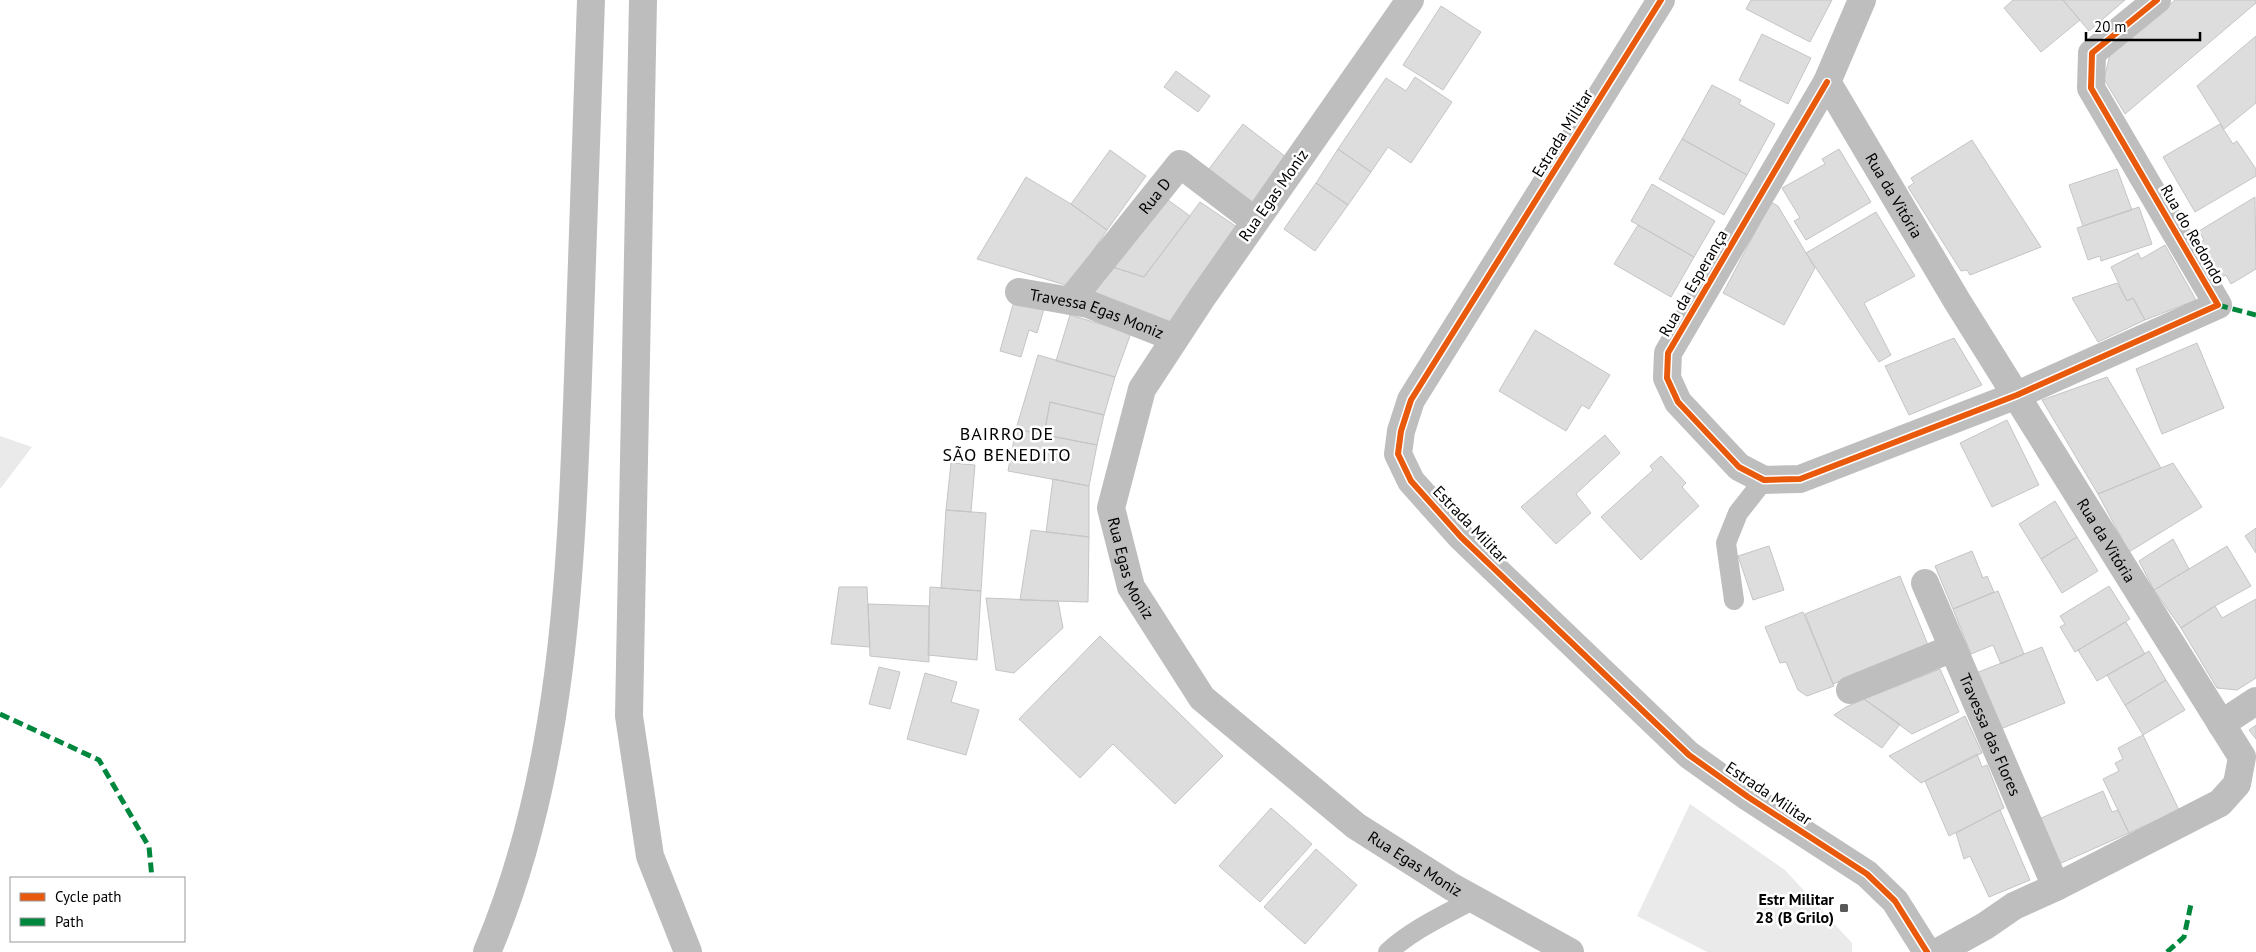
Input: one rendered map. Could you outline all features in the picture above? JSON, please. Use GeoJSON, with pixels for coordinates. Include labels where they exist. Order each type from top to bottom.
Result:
{"type":"FeatureCollection","features":[{"type":"Feature","properties":{"kind":"highway"},"geometry":{"type":"LineString","coordinates":[[487,952],[503,913],[532,817],[555,700],[573,522],[592,0]]}},
{"type":"Feature","properties":{"kind":"highway"},"geometry":{"type":"LineString","coordinates":[[643,0],[629,716],[650,856],[688,952]]}},
{"type":"Feature","properties":{"kind":"street","name":"Rua Egas Moniz"},"geometry":{"type":"LineString","coordinates":[[1410,0],[1175,338],[1142,389],[1111,508],[1131,588],[1202,698],[1356,826],[1474,899],[1570,952]]}},
{"type":"Feature","properties":{"kind":"street","name":"Estrada Militar"},"geometry":{"type":"LineString","coordinates":[[1661,0],[1411,400],[1401,431],[1398,454],[1411,482],[1461,536],[1689,755],[1748,797],[1866,874],[1895,901],[1926,952]]}},
{"type":"Feature","properties":{"kind":"street"},"geometry":{"type":"LineString","coordinates":[[1827,82],[1862,0]]}},
{"type":"Feature","properties":{"kind":"street","name":"Rua do Redondo"},"geometry":{"type":"LineString","coordinates":[[2016,395],[2218,305],[2091,88],[2092,53],[2156,0]]}},
{"type":"Feature","properties":{"kind":"street","name":"Rua da Vitória"},"geometry":{"type":"LineString","coordinates":[[1827,82],[1957,301],[2242,757],[2237,784],[2220,803],[2056,887],[2014,906],[1985,926],[1938,952]]}},
{"type":"Feature","properties":{"kind":"street","name":"Rua da Esperança"},"geometry":{"type":"LineString","coordinates":[[1827,82],[1668,353],[1667,378],[1678,402],[1739,468],[1764,480],[1800,480],[2016,395]]}},
{"type":"Feature","properties":{"kind":"street","name":"Rua D"},"geometry":{"type":"LineString","coordinates":[[1070,301],[1180,164],[1255,222]]}},
{"type":"Feature","properties":{"kind":"street","name":"Travessa Egas Moniz"},"geometry":{"type":"LineString","coordinates":[[1019,292],[1088,304],[1175,338]]}},
{"type":"Feature","properties":{"kind":"street","name":"Travessa das Flores"},"geometry":{"type":"LineString","coordinates":[[1925,583],[2056,887]]}},
{"type":"Feature","properties":{"kind":"street"},"geometry":{"type":"LineString","coordinates":[[1850,690],[1953,648]]}},
{"type":"Feature","properties":{"kind":"street"},"geometry":{"type":"LineString","coordinates":[[2221,724],[2256,701]]}},
{"type":"Feature","properties":{"kind":"lane"},"geometry":{"type":"LineString","coordinates":[[1734,600],[1726,543],[1738,513],[1764,480]]}},
{"type":"Feature","properties":{"kind":"lane"},"geometry":{"type":"LineString","coordinates":[[1388,952],[1396,944],[1474,899]]}},
{"type":"Feature","properties":{"kind":"shaded area"},"geometry":{"type":"Polygon","coordinates":[[[0,436],[32,447],[0,489],[0,436]]]}},
{"type":"Feature","properties":{"kind":"shaded area"},"geometry":{"type":"Polygon","coordinates":[[[1690,804],[1785,870],[1852,943],[1852,952],[1707,952],[1637,916],[1690,804]]]}},
{"type":"Feature","properties":{"kind":"building"},"geometry":{"type":"Polygon","coordinates":[[[1751,0],[1832,0],[1810,42],[1746,9],[1751,0]]]}},
{"type":"Feature","properties":{"kind":"building"},"geometry":{"type":"Polygon","coordinates":[[[2013,0],[2063,0],[2080,20],[2041,52],[2004,8],[2013,0]]]}},
{"type":"Feature","properties":{"kind":"building"},"geometry":{"type":"Polygon","coordinates":[[[2063,0],[2125,0],[2089,31],[2063,0]]]}},
{"type":"Feature","properties":{"kind":"building"},"geometry":{"type":"Polygon","coordinates":[[[2175,0],[2256,0],[2256,3],[2125,114],[2104,79],[2110,55],[2175,0]]]}},
{"type":"Feature","properties":{"kind":"building"},"geometry":{"type":"Polygon","coordinates":[[[1441,6],[1481,32],[1443,90],[1403,65],[1441,6]]]}},
{"type":"Feature","properties":{"kind":"building"},"geometry":{"type":"Polygon","coordinates":[[[1762,34],[1811,58],[1788,104],[1739,80],[1762,34]]]}},
{"type":"Feature","properties":{"kind":"building"},"geometry":{"type":"Polygon","coordinates":[[[2256,36],[2256,103],[2224,129],[2197,86],[2256,36]]]}},
{"type":"Feature","properties":{"kind":"building"},"geometry":{"type":"Polygon","coordinates":[[[1176,71],[1210,96],[1198,112],[1164,87],[1176,71]]]}},
{"type":"Feature","properties":{"kind":"building"},"geometry":{"type":"Polygon","coordinates":[[[1415,77],[1452,102],[1411,163],[1388,147],[1371,172],[1338,149],[1386,78],[1406,91],[1415,77]]]}},
{"type":"Feature","properties":{"kind":"building"},"geometry":{"type":"Polygon","coordinates":[[[1712,85],[1741,100],[1739,104],[1775,124],[1747,175],[1682,139],[1712,85]]]}},
{"type":"Feature","properties":{"kind":"building"},"geometry":{"type":"Polygon","coordinates":[[[1243,124],[1286,157],[1250,206],[1206,173],[1243,124]]]}},
{"type":"Feature","properties":{"kind":"building"},"geometry":{"type":"Polygon","coordinates":[[[2220,124],[2233,144],[2237,141],[2256,169],[2256,176],[2195,212],[2163,157],[2220,124]]]}},
{"type":"Feature","properties":{"kind":"building"},"geometry":{"type":"Polygon","coordinates":[[[1682,139],[1747,175],[1724,215],[1659,179],[1682,139]]]}},
{"type":"Feature","properties":{"kind":"building"},"geometry":{"type":"Polygon","coordinates":[[[1972,140],[2041,247],[1970,275],[1967,270],[1961,271],[1908,187],[1914,183],[1911,178],[1972,140]]]}},
{"type":"Feature","properties":{"kind":"building"},"geometry":{"type":"Polygon","coordinates":[[[1338,149],[1371,172],[1348,205],[1316,183],[1338,149]]]}},
{"type":"Feature","properties":{"kind":"building"},"geometry":{"type":"Polygon","coordinates":[[[1839,149],[1871,202],[1806,240],[1794,221],[1800,218],[1782,188],[1825,164],[1822,159],[1839,149]]]}},
{"type":"Feature","properties":{"kind":"building"},"geometry":{"type":"Polygon","coordinates":[[[1110,150],[1146,176],[1107,230],[1071,204],[1110,150]]]}},
{"type":"Feature","properties":{"kind":"building"},"geometry":{"type":"Polygon","coordinates":[[[2117,169],[2132,210],[2083,226],[2069,185],[2117,169]]]}},
{"type":"Feature","properties":{"kind":"building"},"geometry":{"type":"Polygon","coordinates":[[[1026,177],[1071,204],[1107,230],[1069,286],[977,259],[1026,177]]]}},
{"type":"Feature","properties":{"kind":"building"},"geometry":{"type":"Polygon","coordinates":[[[1316,183],[1348,205],[1315,251],[1284,229],[1316,183]]]}},
{"type":"Feature","properties":{"kind":"building"},"geometry":{"type":"Polygon","coordinates":[[[1652,184],[1715,221],[1694,257],[1631,221],[1652,184]]]}},
{"type":"Feature","properties":{"kind":"building"},"geometry":{"type":"Polygon","coordinates":[[[1164,197],[1190,216],[1144,277],[1106,265],[1164,197]]]}},
{"type":"Feature","properties":{"kind":"building"},"geometry":{"type":"Polygon","coordinates":[[[2255,197],[2256,269],[2231,284],[2226,275],[2219,279],[2198,244],[2204,240],[2199,231],[2255,197]]]}},
{"type":"Feature","properties":{"kind":"building"},"geometry":{"type":"Polygon","coordinates":[[[1200,202],[1237,227],[1165,328],[1085,298],[1106,265],[1144,277],[1200,202]]]}},
{"type":"Feature","properties":{"kind":"building"},"geometry":{"type":"Polygon","coordinates":[[[1771,202],[1778,206],[1815,268],[1784,325],[1723,293],[1771,202]]]}},
{"type":"Feature","properties":{"kind":"building"},"geometry":{"type":"Polygon","coordinates":[[[2139,207],[2152,244],[2101,261],[2100,256],[2088,260],[2077,228],[2139,207]]]}},
{"type":"Feature","properties":{"kind":"building"},"geometry":{"type":"Polygon","coordinates":[[[1876,212],[1915,276],[1864,303],[1891,355],[1879,362],[1806,253],[1876,212]]]}},
{"type":"Feature","properties":{"kind":"building"},"geometry":{"type":"Polygon","coordinates":[[[1638,225],[1694,257],[1671,297],[1614,264],[1638,225]]]}},
{"type":"Feature","properties":{"kind":"building"},"geometry":{"type":"Polygon","coordinates":[[[2165,245],[2196,300],[2145,320],[2133,298],[2127,301],[2111,267],[2138,253],[2141,259],[2165,245]]]}},
{"type":"Feature","properties":{"kind":"building"},"geometry":{"type":"Polygon","coordinates":[[[2117,283],[2127,301],[2133,298],[2145,320],[2098,342],[2072,298],[2117,283]]]}},
{"type":"Feature","properties":{"kind":"building"},"geometry":{"type":"Polygon","coordinates":[[[1014,301],[1044,309],[1037,333],[1029,330],[1021,357],[1000,351],[1014,301]]]}},
{"type":"Feature","properties":{"kind":"building"},"geometry":{"type":"Polygon","coordinates":[[[1070,315],[1131,333],[1115,377],[1056,361],[1070,315]]]}},
{"type":"Feature","properties":{"kind":"building"},"geometry":{"type":"Polygon","coordinates":[[[1535,330],[1610,375],[1589,409],[1582,405],[1566,431],[1499,391],[1535,330]]]}},
{"type":"Feature","properties":{"kind":"building"},"geometry":{"type":"Polygon","coordinates":[[[1954,338],[1982,385],[1909,415],[1885,366],[1954,338]]]}},
{"type":"Feature","properties":{"kind":"building"},"geometry":{"type":"Polygon","coordinates":[[[2197,343],[2224,408],[2162,434],[2136,369],[2197,343]]]}},
{"type":"Feature","properties":{"kind":"building"},"geometry":{"type":"Polygon","coordinates":[[[1038,355],[1115,377],[1104,415],[1050,402],[1044,435],[1016,429],[1038,355]]]}},
{"type":"Feature","properties":{"kind":"building"},"geometry":{"type":"Polygon","coordinates":[[[2107,377],[2161,468],[2098,494],[2042,400],[2107,377]]]}},
{"type":"Feature","properties":{"kind":"building"},"geometry":{"type":"Polygon","coordinates":[[[1050,402],[1104,415],[1097,445],[1044,435],[1050,402]]]}},
{"type":"Feature","properties":{"kind":"building"},"geometry":{"type":"Polygon","coordinates":[[[2007,420],[2039,485],[1992,507],[1960,443],[2007,420]]]}},
{"type":"Feature","properties":{"kind":"building"},"geometry":{"type":"Polygon","coordinates":[[[1016,429],[1097,445],[1089,486],[1008,471],[1016,429]]]}},
{"type":"Feature","properties":{"kind":"building"},"geometry":{"type":"Polygon","coordinates":[[[1605,435],[1620,453],[1576,494],[1591,513],[1556,544],[1521,507],[1605,435]]]}},
{"type":"Feature","properties":{"kind":"building"},"geometry":{"type":"Polygon","coordinates":[[[1661,456],[1686,483],[1682,487],[1699,506],[1641,560],[1601,517],[1653,470],[1650,466],[1661,456]]]}},
{"type":"Feature","properties":{"kind":"building"},"geometry":{"type":"Polygon","coordinates":[[[951,463],[975,465],[971,512],[946,510],[951,463]]]}},
{"type":"Feature","properties":{"kind":"building"},"geometry":{"type":"Polygon","coordinates":[[[2173,463],[2202,507],[2129,552],[2098,494],[2173,463]]]}},
{"type":"Feature","properties":{"kind":"building"},"geometry":{"type":"Polygon","coordinates":[[[1053,479],[1089,486],[1089,537],[1046,532],[1053,479]]]}},
{"type":"Feature","properties":{"kind":"building"},"geometry":{"type":"Polygon","coordinates":[[[2055,501],[2077,537],[2041,559],[2019,524],[2055,501]]]}},
{"type":"Feature","properties":{"kind":"building"},"geometry":{"type":"Polygon","coordinates":[[[946,510],[986,513],[981,591],[941,588],[946,510]]]}},
{"type":"Feature","properties":{"kind":"building"},"geometry":{"type":"Polygon","coordinates":[[[2256,528],[2256,553],[2245,536],[2256,528]]]}},
{"type":"Feature","properties":{"kind":"building"},"geometry":{"type":"Polygon","coordinates":[[[1031,530],[1089,537],[1088,602],[1020,600],[1031,530]]]}},
{"type":"Feature","properties":{"kind":"building"},"geometry":{"type":"Polygon","coordinates":[[[2077,537],[2098,571],[2062,593],[2041,559],[2077,537]]]}},
{"type":"Feature","properties":{"kind":"building"},"geometry":{"type":"Polygon","coordinates":[[[2173,539],[2189,569],[2154,590],[2139,561],[2173,539]]]}},
{"type":"Feature","properties":{"kind":"building"},"geometry":{"type":"Polygon","coordinates":[[[1769,546],[1784,590],[1753,600],[1738,556],[1769,546]]]}},
{"type":"Feature","properties":{"kind":"building"},"geometry":{"type":"Polygon","coordinates":[[[2227,546],[2251,586],[2181,628],[2154,590],[2227,546]]]}},
{"type":"Feature","properties":{"kind":"building"},"geometry":{"type":"Polygon","coordinates":[[[1972,551],[1983,578],[1987,576],[1994,592],[1953,609],[1935,566],[1972,551]]]}},
{"type":"Feature","properties":{"kind":"building"},"geometry":{"type":"Polygon","coordinates":[[[1900,576],[1928,645],[1833,684],[1805,614],[1900,576]]]}},
{"type":"Feature","properties":{"kind":"building"},"geometry":{"type":"Polygon","coordinates":[[[2109,586],[2130,619],[2075,652],[2060,627],[2065,624],[2060,616],[2109,586]]]}},
{"type":"Feature","properties":{"kind":"building"},"geometry":{"type":"Polygon","coordinates":[[[839,587],[867,587],[870,647],[831,644],[839,587]]]}},
{"type":"Feature","properties":{"kind":"building"},"geometry":{"type":"Polygon","coordinates":[[[930,587],[981,591],[977,660],[928,655],[930,587]]]}},
{"type":"Feature","properties":{"kind":"building"},"geometry":{"type":"Polygon","coordinates":[[[1998,591],[2024,654],[2001,664],[1993,645],[1971,654],[1953,609],[1998,591]]]}},
{"type":"Feature","properties":{"kind":"building"},"geometry":{"type":"Polygon","coordinates":[[[986,598],[1058,601],[1063,628],[1014,673],[996,670],[986,598]]]}},
{"type":"Feature","properties":{"kind":"building"},"geometry":{"type":"Polygon","coordinates":[[[2256,599],[2256,678],[2237,690],[2217,688],[2181,628],[2215,606],[2222,618],[2256,599]]]}},
{"type":"Feature","properties":{"kind":"building"},"geometry":{"type":"Polygon","coordinates":[[[868,604],[929,606],[929,662],[870,656],[868,604]]]}},
{"type":"Feature","properties":{"kind":"building"},"geometry":{"type":"Polygon","coordinates":[[[1803,612],[1834,686],[1807,696],[1798,690],[1786,662],[1780,663],[1765,627],[1803,612]]]}},
{"type":"Feature","properties":{"kind":"building"},"geometry":{"type":"Polygon","coordinates":[[[2126,622],[2145,654],[2097,681],[2078,650],[2126,622]]]}},
{"type":"Feature","properties":{"kind":"building"},"geometry":{"type":"Polygon","coordinates":[[[1100,636],[1223,756],[1175,804],[1113,744],[1080,778],[1019,719],[1100,636]]]}},
{"type":"Feature","properties":{"kind":"building"},"geometry":{"type":"Polygon","coordinates":[[[2042,647],[2065,703],[1998,730],[1976,673],[2042,647]]]}},
{"type":"Feature","properties":{"kind":"building"},"geometry":{"type":"Polygon","coordinates":[[[2149,651],[2166,680],[2125,705],[2107,675],[2149,651]]]}},
{"type":"Feature","properties":{"kind":"building"},"geometry":{"type":"Polygon","coordinates":[[[879,667],[900,672],[890,709],[869,704],[879,667]]]}},
{"type":"Feature","properties":{"kind":"building"},"geometry":{"type":"Polygon","coordinates":[[[1940,669],[1959,712],[1912,734],[1864,699],[1940,669]]]}},
{"type":"Feature","properties":{"kind":"building"},"geometry":{"type":"Polygon","coordinates":[[[925,673],[957,682],[951,702],[979,710],[966,755],[907,739],[925,673]]]}},
{"type":"Feature","properties":{"kind":"building"},"geometry":{"type":"Polygon","coordinates":[[[2166,680],[2185,710],[2143,735],[2125,705],[2166,680]]]}},
{"type":"Feature","properties":{"kind":"building"},"geometry":{"type":"Polygon","coordinates":[[[1864,699],[1900,724],[1882,748],[1834,715],[1864,699]]]}},
{"type":"Feature","properties":{"kind":"building"},"geometry":{"type":"Polygon","coordinates":[[[1965,716],[1982,753],[1921,783],[1889,756],[1965,716]]]}},
{"type":"Feature","properties":{"kind":"building"},"geometry":{"type":"Polygon","coordinates":[[[2256,725],[2256,739],[2249,730],[2256,725]]]}},
{"type":"Feature","properties":{"kind":"building"},"geometry":{"type":"Polygon","coordinates":[[[2143,735],[2179,810],[2129,833],[2103,779],[2119,771],[2115,763],[2123,759],[2118,748],[2143,735]]]}},
{"type":"Feature","properties":{"kind":"building"},"geometry":{"type":"Polygon","coordinates":[[[1977,754],[1982,767],[1987,765],[2004,808],[1949,836],[1925,781],[1977,754]]]}},
{"type":"Feature","properties":{"kind":"building"},"geometry":{"type":"Polygon","coordinates":[[[2103,791],[2112,812],[2118,810],[2129,833],[2059,864],[2039,819],[2103,791]]]}},
{"type":"Feature","properties":{"kind":"building"},"geometry":{"type":"Polygon","coordinates":[[[1271,808],[1312,844],[1260,902],[1219,866],[1271,808]]]}},
{"type":"Feature","properties":{"kind":"building"},"geometry":{"type":"Polygon","coordinates":[[[2000,810],[2030,880],[1989,897],[1970,856],[1964,859],[1956,833],[2000,810]]]}},
{"type":"Feature","properties":{"kind":"building"},"geometry":{"type":"Polygon","coordinates":[[[1316,849],[1357,885],[1305,944],[1264,907],[1316,849]]]}},
{"type":"Feature","properties":{"kind":"marked path"},"geometry":{"type":"LineString","coordinates":[[2218,305],[2256,315]]}},
{"type":"Feature","properties":{"kind":"marked path"},"geometry":{"type":"LineString","coordinates":[[0,714],[99,760],[149,847],[152,877]]}},
{"type":"Feature","properties":{"kind":"marked path"},"geometry":{"type":"LineString","coordinates":[[2167,952],[2184,937],[2191,904]]}},
{"type":"Feature","properties":{"kind":"cycle path"},"geometry":{"type":"LineString","coordinates":[[1661,0],[1411,400],[1401,431],[1398,454],[1411,481],[1461,537],[1689,755],[1748,797],[1867,874],[1895,901],[1927,952]]}},
{"type":"Feature","properties":{"kind":"cycle path"},"geometry":{"type":"LineString","coordinates":[[1827,82],[1668,353],[1667,378],[1678,402],[1739,467],[1764,480],[1800,479],[2017,395],[2218,305],[2091,88],[2092,53],[2157,0]]}},
{"type":"Feature","properties":{"kind":"place","name":"Estr Militar 28 (B Grilo)"},"geometry":{"type":"Point","coordinates":[1844,908]}},
{"type":"Feature","properties":{"kind":"district","name":"BAIRRO DE SÃO BENEDITO"},"geometry":{"type":"Point","coordinates":[1007,443]}}]}
